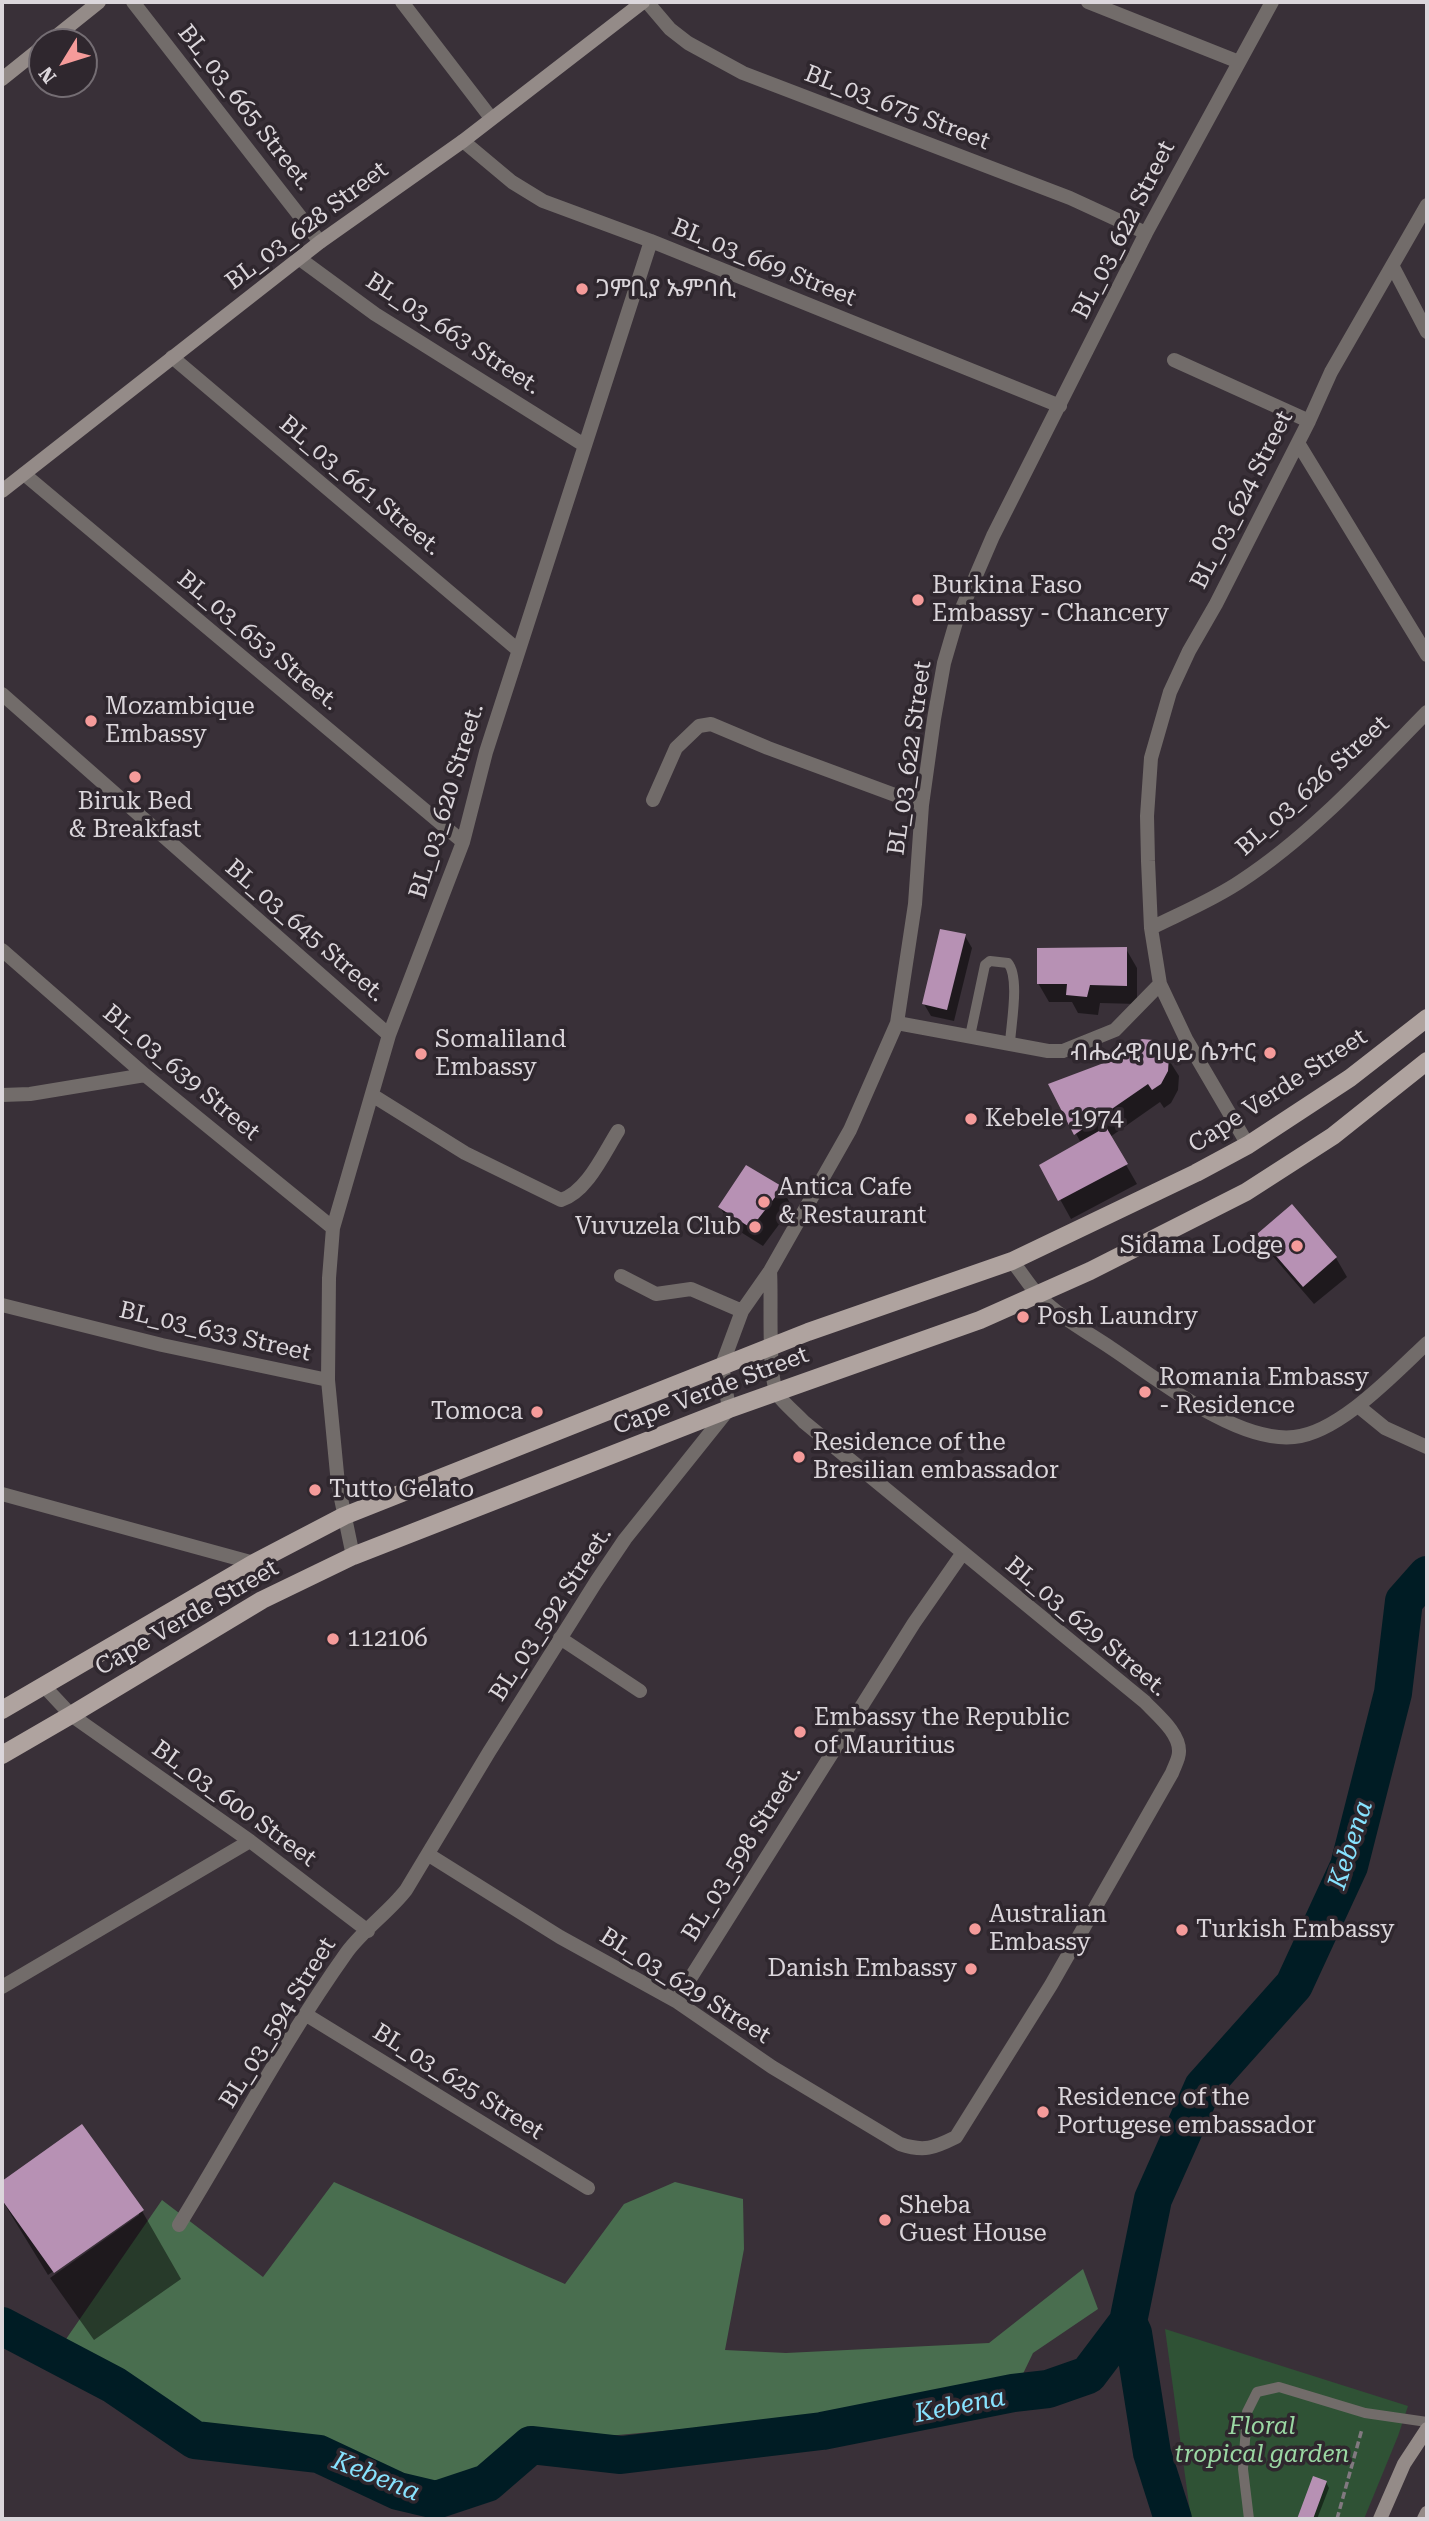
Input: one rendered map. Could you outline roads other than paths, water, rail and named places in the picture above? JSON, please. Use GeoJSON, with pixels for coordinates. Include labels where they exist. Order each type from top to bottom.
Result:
{"type":"FeatureCollection","features":[{"type":"Feature","properties":{"kind":"main road","name":"Cape Verde Street"},"geometry":{"type":"LineString","coordinates":[[2,1710],[254,1563],[344,1516],[595,1418],[722,1365],[886,1303],[1012,1261],[1196,1173],[1248,1145],[1350,1078],[1427,1018]]}},
{"type":"Feature","properties":{"kind":"main road","name":"Cape Verde Street"},"geometry":{"type":"LineString","coordinates":[[2,1755],[262,1600],[354,1556],[729,1409],[980,1320],[1039,1296],[1246,1192],[1333,1136],[1374,1106],[1427,1061]]}},
{"type":"Feature","properties":{"kind":"street"},"geometry":{"type":"LineString","coordinates":[[66,28],[99,2]]}},
{"type":"Feature","properties":{"kind":"street","name":"BL_03_665 Street."},"geometry":{"type":"LineString","coordinates":[[133,2],[320,243]]}},
{"type":"Feature","properties":{"kind":"street"},"geometry":{"type":"LineString","coordinates":[[402,2],[491,118]]}},
{"type":"Feature","properties":{"kind":"street","name":"BL_03_628 Street"},"geometry":{"type":"LineString","coordinates":[[2,491],[320,243],[463,141],[645,2]]}},
{"type":"Feature","properties":{"kind":"street","name":"BL_03_675 Street"},"geometry":{"type":"LineString","coordinates":[[645,2],[670,29],[688,43],[743,73],[1070,198],[1146,233]]}},
{"type":"Feature","properties":{"kind":"street"},"geometry":{"type":"LineString","coordinates":[[1088,2],[1239,62]]}},
{"type":"Feature","properties":{"kind":"street","name":"BL_03_622 Street"},"geometry":{"type":"LineString","coordinates":[[722,1365],[742,1311],[770,1271],[850,1130],[897,1023],[915,904],[922,805],[944,663],[956,622],[993,536],[1146,233],[1272,2]]}},
{"type":"Feature","properties":{"kind":"street"},"geometry":{"type":"LineString","coordinates":[[2,79],[28,58]]}},
{"type":"Feature","properties":{"kind":"street","name":"BL_03_669 Street"},"geometry":{"type":"LineString","coordinates":[[463,141],[512,182],[543,201],[1060,406]]}},
{"type":"Feature","properties":{"kind":"street","name":"BL_03_624 Street"},"geometry":{"type":"LineString","coordinates":[[1248,1145],[1186,1039],[1160,984],[1150,928],[1147,816],[1152,758],[1170,692],[1189,651],[1216,604],[1331,372],[1427,205]]}},
{"type":"Feature","properties":{"kind":"street","name":"BL_03_620 Street."},"geometry":{"type":"LineString","coordinates":[[328,1380],[329,1278],[334,1228],[389,1035],[463,842],[486,752],[651,242]]}},
{"type":"Feature","properties":{"kind":"street","name":"BL_03_663 Street."},"geometry":{"type":"LineString","coordinates":[[300,259],[375,314],[584,445]]}},
{"type":"Feature","properties":{"kind":"street"},"geometry":{"type":"LineString","coordinates":[[1393,267],[1427,332]]}},
{"type":"Feature","properties":{"kind":"street","name":"BL_03_661 Street."},"geometry":{"type":"LineString","coordinates":[[172,357],[518,650]]}},
{"type":"Feature","properties":{"kind":"street"},"geometry":{"type":"LineString","coordinates":[[1174,360],[1309,421]]}},
{"type":"Feature","properties":{"kind":"street"},"geometry":{"type":"LineString","coordinates":[[1297,443],[1427,655]]}},
{"type":"Feature","properties":{"kind":"street","name":"BL_03_653 Street."},"geometry":{"type":"LineString","coordinates":[[24,474],[463,842]]}},
{"type":"Feature","properties":{"kind":"street","name":"BL_03_645 Street."},"geometry":{"type":"LineString","coordinates":[[2,694],[389,1035]]}},
{"type":"Feature","properties":{"kind":"street","name":"BL_03_626 Street"},"geometry":{"type":"LineString","coordinates":[[1150,928],[1219,895],[1290,844],[1363,777],[1427,712]]}},
{"type":"Feature","properties":{"kind":"street"},"geometry":{"type":"LineString","coordinates":[[653,800],[676,748],[699,726],[711,723],[768,748],[922,805]]}},
{"type":"Feature","properties":{"kind":"street","name":"BL_03_639 Street"},"geometry":{"type":"LineString","coordinates":[[2,950],[145,1075],[334,1228]]}},
{"type":"Feature","properties":{"kind":"street"},"geometry":{"type":"LineString","coordinates":[[897,1023],[1048,1051],[1063,1051],[1115,1030],[1160,984]]}},
{"type":"Feature","properties":{"kind":"street"},"geometry":{"type":"LineString","coordinates":[[2,1095],[30,1094],[145,1075]]}},
{"type":"Feature","properties":{"kind":"street"},"geometry":{"type":"LineString","coordinates":[[372,1095],[465,1153],[561,1200],[571,1197],[592,1172],[618,1130]]}},
{"type":"Feature","properties":{"kind":"street"},"geometry":{"type":"LineString","coordinates":[[1012,1261],[1039,1296],[1060,1314],[1195,1405],[1250,1431],[1272,1437],[1296,1437],[1325,1426],[1358,1406],[1427,1343]]}},
{"type":"Feature","properties":{"kind":"street"},"geometry":{"type":"LineString","coordinates":[[770,1271],[770,1347],[776,1392]]}},
{"type":"Feature","properties":{"kind":"street"},"geometry":{"type":"LineString","coordinates":[[621,1276],[656,1294],[691,1289],[742,1311]]}},
{"type":"Feature","properties":{"kind":"street","name":"BL_03_633 Street"},"geometry":{"type":"LineString","coordinates":[[2,1305],[162,1345],[328,1380],[338,1484],[354,1556]]}},
{"type":"Feature","properties":{"kind":"street"},"geometry":{"type":"LineString","coordinates":[[722,1365],[729,1409]]}},
{"type":"Feature","properties":{"kind":"street","name":"BL_03_629 Street."},"geometry":{"type":"LineString","coordinates":[[776,1392],[804,1422],[1145,1702],[1170,1730],[1180,1754],[1161,1794],[1104,1895],[968,2119],[956,2137],[939,2146],[919,2150]]}},
{"type":"Feature","properties":{"kind":"street"},"geometry":{"type":"LineString","coordinates":[[1358,1406],[1385,1428],[1427,1447]]}},
{"type":"Feature","properties":{"kind":"street","name":"BL_03_592 Street."},"geometry":{"type":"LineString","coordinates":[[429,1856],[489,1752],[625,1539],[729,1409]]}},
{"type":"Feature","properties":{"kind":"street"},"geometry":{"type":"LineString","coordinates":[[2,1494],[254,1563]]}},
{"type":"Feature","properties":{"kind":"street","name":"BL_03_598 Street."},"geometry":{"type":"LineString","coordinates":[[676,2001],[914,1623],[962,1554]]}},
{"type":"Feature","properties":{"kind":"street"},"geometry":{"type":"LineString","coordinates":[[560,1638],[640,1690]]}},
{"type":"Feature","properties":{"kind":"street","name":"BL_03_600 Street"},"geometry":{"type":"LineString","coordinates":[[43,1685],[71,1715],[250,1841],[368,1931]]}},
{"type":"Feature","properties":{"kind":"street"},"geometry":{"type":"LineString","coordinates":[[2,1987],[250,1841]]}},
{"type":"Feature","properties":{"kind":"street","name":"BL_03_629 Street"},"geometry":{"type":"LineString","coordinates":[[429,1856],[560,1937],[676,2001],[772,2067],[900,2144],[919,2150]]}},
{"type":"Feature","properties":{"kind":"street","name":"BL_03_594 Street"},"geometry":{"type":"LineString","coordinates":[[179,2225],[305,2014],[350,1948],[392,1908],[429,1856]]}},
{"type":"Feature","properties":{"kind":"street","name":"BL_03_625 Street"},"geometry":{"type":"LineString","coordinates":[[305,2014],[588,2189]]}},
{"type":"Feature","properties":{"kind":"street"},"geometry":{"type":"LineString","coordinates":[[1380,2519],[1404,2464],[1427,2429]]}},
{"type":"Feature","properties":{"kind":"street"},"geometry":{"type":"LineString","coordinates":[[1424,2519],[1427,2513]]}},
{"type":"Feature","properties":{"kind":"lane"},"geometry":{"type":"LineString","coordinates":[[970,1036],[985,965],[990,961],[1008,963],[1013,969],[1014,980],[1010,1043]]}},
{"type":"Feature","properties":{"kind":"lane"},"geometry":{"type":"LineString","coordinates":[[1249,2519],[1243,2469],[1247,2412],[1257,2392],[1279,2387],[1365,2413],[1427,2423]]}},
{"type":"Feature","properties":{"kind":"waterway","name":"Kebena"},"geometry":{"type":"LineString","coordinates":[[2,2326],[114,2385],[195,2440],[319,2454],[398,2491],[436,2500],[487,2483],[531,2445],[621,2455],[822,2431],[1013,2393],[1048,2389],[1088,2375],[1128,2322],[1153,2199],[1203,2087],[1294,1985],[1349,1866],[1393,1693],[1404,1601],[1427,1575]]}},
{"type":"Feature","properties":{"kind":"waterway"},"geometry":{"type":"LineString","coordinates":[[1128,2322],[1133,2333],[1152,2453],[1173,2519]]}},
{"type":"Feature","properties":{"kind":"place","name":"ጋምቢያ ኤምባሲ"},"geometry":{"type":"Point","coordinates":[582,289]}},
{"type":"Feature","properties":{"kind":"place","name":"Burkina Faso Embassy - Chancery"},"geometry":{"type":"Point","coordinates":[918,600]}},
{"type":"Feature","properties":{"kind":"place","name":"Mozambique Embassy"},"geometry":{"type":"Point","coordinates":[91,721]}},
{"type":"Feature","properties":{"kind":"place","name":"Biruk Bed & Breakfast"},"geometry":{"type":"Point","coordinates":[135,777]}},
{"type":"Feature","properties":{"kind":"place","name":"ብሔራዊ ባሀይ ሴንተር"},"geometry":{"type":"Point","coordinates":[1270,1053]}},
{"type":"Feature","properties":{"kind":"place","name":"Somaliland Embassy"},"geometry":{"type":"Point","coordinates":[421,1054]}},
{"type":"Feature","properties":{"kind":"place","name":"Kebele 1974"},"geometry":{"type":"Point","coordinates":[971,1119]}},
{"type":"Feature","properties":{"kind":"place","name":"Antica Cafe & Restaurant"},"geometry":{"type":"Point","coordinates":[764,1202]}},
{"type":"Feature","properties":{"kind":"place","name":"Vuvuzela Club"},"geometry":{"type":"Point","coordinates":[755,1227]}},
{"type":"Feature","properties":{"kind":"place","name":"Sidama Lodge"},"geometry":{"type":"Point","coordinates":[1297,1246]}},
{"type":"Feature","properties":{"kind":"place","name":"Posh Laundry"},"geometry":{"type":"Point","coordinates":[1023,1317]}},
{"type":"Feature","properties":{"kind":"place","name":"Romania Embassy - Residence"},"geometry":{"type":"Point","coordinates":[1145,1392]}},
{"type":"Feature","properties":{"kind":"place","name":"Tomoca"},"geometry":{"type":"Point","coordinates":[537,1412]}},
{"type":"Feature","properties":{"kind":"place","name":"Residence of the Bresilian embassador"},"geometry":{"type":"Point","coordinates":[799,1457]}},
{"type":"Feature","properties":{"kind":"place","name":"Tutto Gelato"},"geometry":{"type":"Point","coordinates":[315,1490]}},
{"type":"Feature","properties":{"kind":"place","name":"112106"},"geometry":{"type":"Point","coordinates":[333,1639]}},
{"type":"Feature","properties":{"kind":"place","name":"Embassy the Republic of Mauritius"},"geometry":{"type":"Point","coordinates":[800,1732]}},
{"type":"Feature","properties":{"kind":"place","name":"Australian Embassy"},"geometry":{"type":"Point","coordinates":[975,1929]}},
{"type":"Feature","properties":{"kind":"place","name":"Turkish Embassy"},"geometry":{"type":"Point","coordinates":[1182,1930]}},
{"type":"Feature","properties":{"kind":"place","name":"Danish Embassy"},"geometry":{"type":"Point","coordinates":[971,1969]}},
{"type":"Feature","properties":{"kind":"place","name":"Residence of the Portugese embassador"},"geometry":{"type":"Point","coordinates":[1043,2112]}},
{"type":"Feature","properties":{"kind":"place","name":"Sheba Guest House"},"geometry":{"type":"Point","coordinates":[885,2220]}},
{"type":"Feature","properties":{"kind":"park label","name":"Floral tropical garden"},"geometry":{"type":"Point","coordinates":[1262,2441]}}]}
